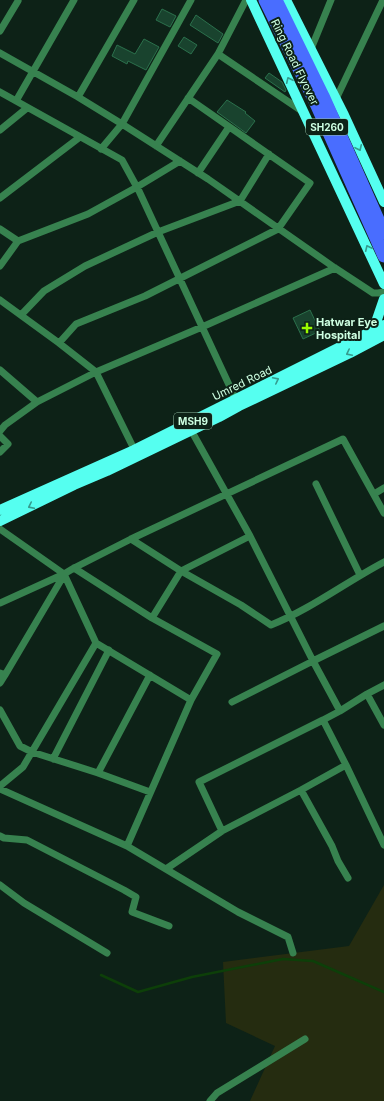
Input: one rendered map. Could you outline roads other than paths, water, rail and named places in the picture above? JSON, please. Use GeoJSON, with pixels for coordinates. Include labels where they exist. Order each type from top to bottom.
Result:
{"type":"FeatureCollection","features":[{"type":"Feature","properties":{"kind":"highway","name":"Ring Road Flyover"},"geometry":{"type":"LineString","coordinates":[[265,0],[314,99],[384,256]]}},
{"type":"Feature","properties":{"kind":"highway","name":"Ring Road Flyover"},"geometry":{"type":"LineString","coordinates":[[276,0],[322,96],[384,233]]}},
{"type":"Feature","properties":{"kind":"main road"},"geometry":{"type":"LineString","coordinates":[[251,0],[384,284]]}},
{"type":"Feature","properties":{"kind":"main road"},"geometry":{"type":"LineString","coordinates":[[286,0],[336,99],[384,202]]}},
{"type":"Feature","properties":{"kind":"main road"},"geometry":{"type":"LineString","coordinates":[[380,336],[384,299]]}},
{"type":"Feature","properties":{"kind":"main road","name":"Umred Road"},"geometry":{"type":"LineString","coordinates":[[0,510],[136,453],[322,361],[380,336],[384,325]]}},
{"type":"Feature","properties":{"kind":"main road"},"geometry":{"type":"LineString","coordinates":[[0,521],[136,453],[219,418],[238,403]]}},
{"type":"Feature","properties":{"kind":"street"},"geometry":{"type":"LineString","coordinates":[[0,31],[17,0]]}},
{"type":"Feature","properties":{"kind":"street"},"geometry":{"type":"LineString","coordinates":[[16,101],[74,0]]}},
{"type":"Feature","properties":{"kind":"street"},"geometry":{"type":"LineString","coordinates":[[78,97],[134,0]]}},
{"type":"Feature","properties":{"kind":"street"},"geometry":{"type":"LineString","coordinates":[[101,149],[122,124],[191,0]]}},
{"type":"Feature","properties":{"kind":"street"},"geometry":{"type":"LineString","coordinates":[[156,146],[218,54],[246,0]]}},
{"type":"Feature","properties":{"kind":"street"},"geometry":{"type":"LineString","coordinates":[[310,49],[331,0]]}},
{"type":"Feature","properties":{"kind":"street"},"geometry":{"type":"LineString","coordinates":[[336,99],[383,0]]}},
{"type":"Feature","properties":{"kind":"street"},"geometry":{"type":"LineString","coordinates":[[0,53],[78,97],[122,124],[198,173],[335,268],[374,293],[384,292]]}},
{"type":"Feature","properties":{"kind":"street"},"geometry":{"type":"LineString","coordinates":[[218,54],[305,113]]}},
{"type":"Feature","properties":{"kind":"street"},"geometry":{"type":"LineString","coordinates":[[0,92],[122,160],[137,187],[238,403]]}},
{"type":"Feature","properties":{"kind":"street"},"geometry":{"type":"LineString","coordinates":[[59,343],[76,324],[180,279],[278,229],[310,183],[188,98]]}},
{"type":"Feature","properties":{"kind":"street"},"geometry":{"type":"LineString","coordinates":[[0,130],[28,108]]}},
{"type":"Feature","properties":{"kind":"street"},"geometry":{"type":"LineString","coordinates":[[198,173],[230,127]]}},
{"type":"Feature","properties":{"kind":"street"},"geometry":{"type":"LineString","coordinates":[[0,198],[80,137]]}},
{"type":"Feature","properties":{"kind":"street"},"geometry":{"type":"LineString","coordinates":[[21,315],[44,291],[85,266],[158,232],[240,202],[269,154]]}},
{"type":"Feature","properties":{"kind":"street"},"geometry":{"type":"LineString","coordinates":[[0,266],[18,240],[88,214],[180,162]]}},
{"type":"Feature","properties":{"kind":"street"},"geometry":{"type":"LineString","coordinates":[[0,229],[18,240]]}},
{"type":"Feature","properties":{"kind":"street"},"geometry":{"type":"LineString","coordinates":[[0,431],[5,425],[37,402],[96,372],[335,268]]}},
{"type":"Feature","properties":{"kind":"street"},"geometry":{"type":"LineString","coordinates":[[0,300],[96,372],[136,453]]}},
{"type":"Feature","properties":{"kind":"street"},"geometry":{"type":"LineString","coordinates":[[0,370],[37,402]]}},
{"type":"Feature","properties":{"kind":"street"},"geometry":{"type":"LineString","coordinates":[[192,430],[250,536],[290,617],[340,711]]}},
{"type":"Feature","properties":{"kind":"street"},"geometry":{"type":"LineString","coordinates":[[0,436],[8,444],[0,452]]}},
{"type":"Feature","properties":{"kind":"street"},"geometry":{"type":"LineString","coordinates":[[0,603],[64,574],[226,494],[343,439],[384,513]]}},
{"type":"Feature","properties":{"kind":"street"},"geometry":{"type":"LineString","coordinates":[[316,484],[360,575]]}},
{"type":"Feature","properties":{"kind":"street"},"geometry":{"type":"LineString","coordinates":[[374,494],[384,488]]}},
{"type":"Feature","properties":{"kind":"street"},"geometry":{"type":"LineString","coordinates":[[0,529],[64,574],[96,643],[191,700]]}},
{"type":"Feature","properties":{"kind":"street"},"geometry":{"type":"LineString","coordinates":[[152,618],[181,571],[250,536]]}},
{"type":"Feature","properties":{"kind":"street"},"geometry":{"type":"LineString","coordinates":[[131,540],[181,571],[241,605],[271,625],[290,617],[384,562]]}},
{"type":"Feature","properties":{"kind":"street"},"geometry":{"type":"LineString","coordinates":[[74,568],[152,618],[217,654],[191,700],[127,846]]}},
{"type":"Feature","properties":{"kind":"street"},"geometry":{"type":"LineString","coordinates":[[0,683],[2,674],[64,574]]}},
{"type":"Feature","properties":{"kind":"street"},"geometry":{"type":"LineString","coordinates":[[232,702],[384,626]]}},
{"type":"Feature","properties":{"kind":"street"},"geometry":{"type":"LineString","coordinates":[[96,643],[23,767],[0,787],[127,846],[238,912],[288,937],[293,953]]}},
{"type":"Feature","properties":{"kind":"street"},"geometry":{"type":"LineString","coordinates":[[53,759],[109,650]]}},
{"type":"Feature","properties":{"kind":"street"},"geometry":{"type":"LineString","coordinates":[[98,773],[150,675]]}},
{"type":"Feature","properties":{"kind":"street"},"geometry":{"type":"LineString","coordinates":[[222,831],[199,782],[323,720],[384,685]]}},
{"type":"Feature","properties":{"kind":"street"},"geometry":{"type":"LineString","coordinates":[[367,694],[384,724]]}},
{"type":"Feature","properties":{"kind":"street"},"geometry":{"type":"LineString","coordinates":[[0,710],[20,746],[32,752],[98,773],[150,792]]}},
{"type":"Feature","properties":{"kind":"street"},"geometry":{"type":"LineString","coordinates":[[323,720],[384,845]]}},
{"type":"Feature","properties":{"kind":"street"},"geometry":{"type":"LineString","coordinates":[[166,869],[222,831],[346,765]]}},
{"type":"Feature","properties":{"kind":"street"},"geometry":{"type":"LineString","coordinates":[[301,790],[348,878]]}},
{"type":"Feature","properties":{"kind":"street"},"geometry":{"type":"LineString","coordinates":[[0,836],[4,838],[27,840],[124,890],[136,897],[132,912],[169,926]]}},
{"type":"Feature","properties":{"kind":"street"},"geometry":{"type":"LineString","coordinates":[[0,885],[24,903],[107,952]]}},
{"type":"Feature","properties":{"kind":"street"},"geometry":{"type":"LineString","coordinates":[[210,1101],[216,1093],[305,1039]]}},
{"type":"Feature","properties":{"kind":"waterway"},"geometry":{"type":"LineString","coordinates":[[101,975],[138,992],[192,977],[283,959],[313,961],[384,992]]}},
{"type":"Feature","properties":{"kind":"place","name":"Hatwar Eye Hospital"},"geometry":{"type":"Point","coordinates":[307,328]}}]}
